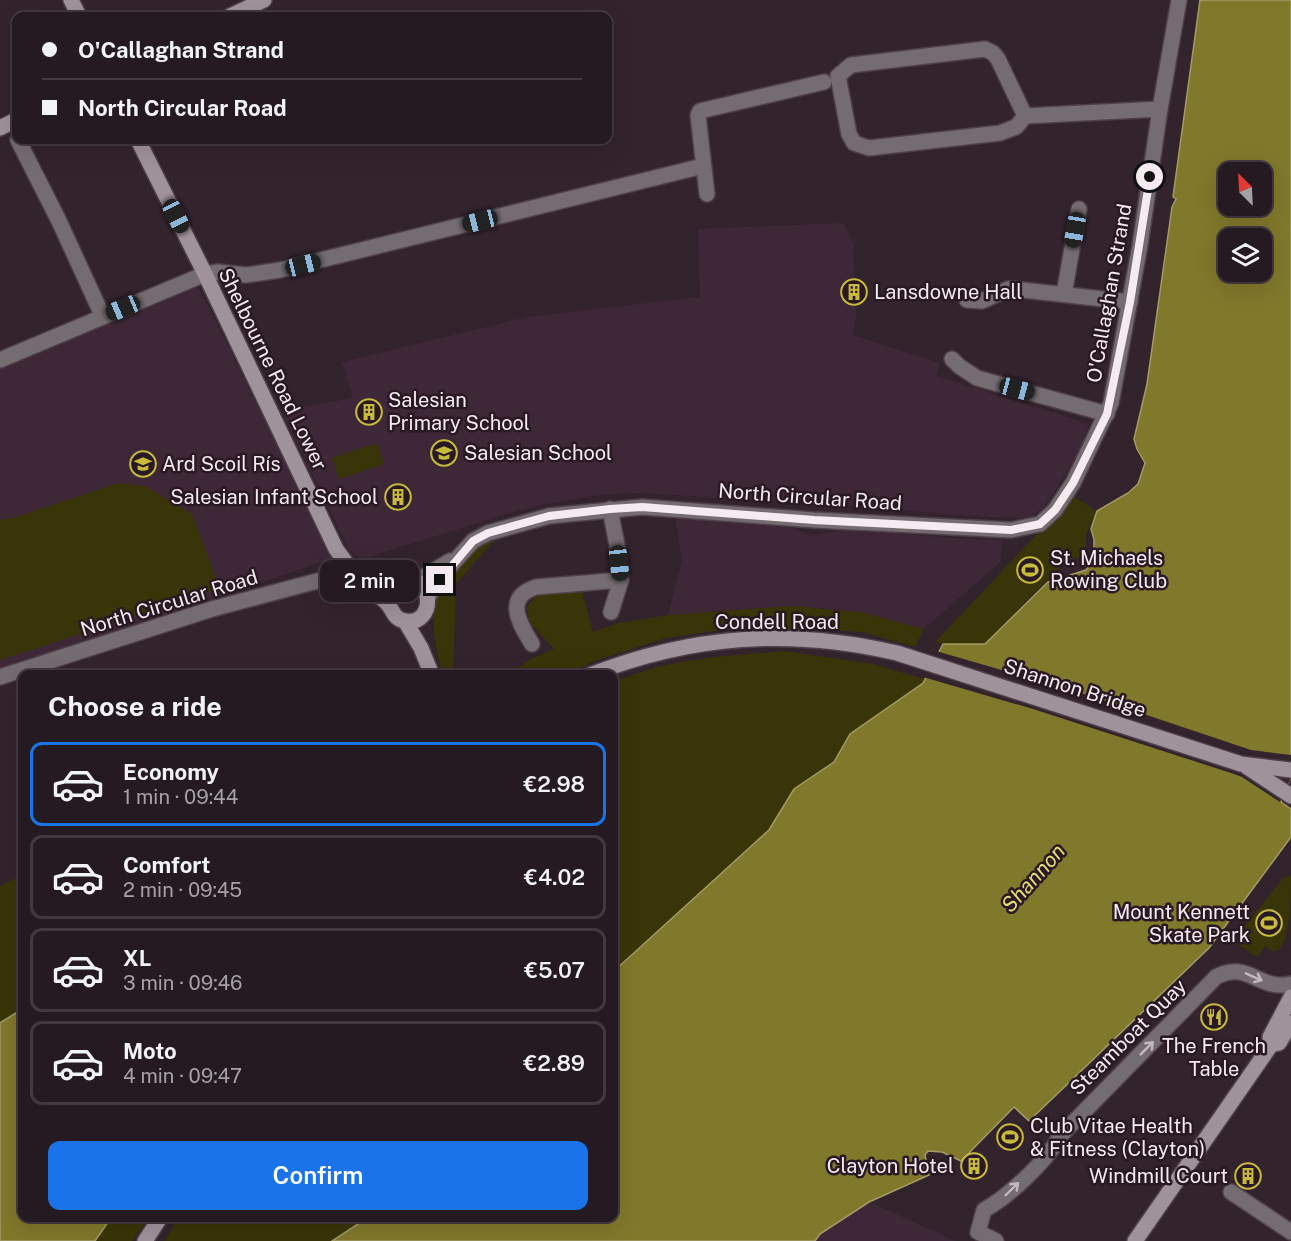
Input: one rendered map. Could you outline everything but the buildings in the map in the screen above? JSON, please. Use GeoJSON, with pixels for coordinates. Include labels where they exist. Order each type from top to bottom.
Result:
{"type":"FeatureCollection","features":[{"type":"Feature","properties":{"kind":"main road"},"geometry":{"type":"LineString","coordinates":[[238,12],[264,0]]}},
{"type":"Feature","properties":{"kind":"main road","name":"Shelbourne Road Lower"},"geometry":{"type":"LineString","coordinates":[[140,144],[205,274],[336,549],[352,572],[388,604],[394,615],[413,619]]}},
{"type":"Feature","properties":{"kind":"main road"},"geometry":{"type":"LineString","coordinates":[[352,572],[397,583]]}},
{"type":"Feature","properties":{"kind":"main road"},"geometry":{"type":"LineString","coordinates":[[388,604],[389,592],[397,583],[406,580],[421,585],[428,597],[427,608],[413,619],[430,670]]}},
{"type":"Feature","properties":{"kind":"main road","name":"Condell Road"},"geometry":{"type":"LineString","coordinates":[[604,670],[640,657],[684,646],[736,639],[817,639],[855,643],[897,653]]}},
{"type":"Feature","properties":{"kind":"main road","name":"Shannon Bridge"},"geometry":{"type":"LineString","coordinates":[[897,653],[1242,764]]}},
{"type":"Feature","properties":{"kind":"main road"},"geometry":{"type":"LineString","coordinates":[[1242,764],[1291,770]]}},
{"type":"Feature","properties":{"kind":"main road"},"geometry":{"type":"LineString","coordinates":[[1242,764],[1291,796]]}},
{"type":"Feature","properties":{"kind":"main road"},"geometry":{"type":"LineString","coordinates":[[1271,1045],[1270,1037],[1291,997]]}},
{"type":"Feature","properties":{"kind":"main road"},"geometry":{"type":"LineString","coordinates":[[1135,1241],[1271,1045],[1279,1043],[1291,1023]]}},
{"type":"Feature","properties":{"kind":"main road"},"geometry":{"type":"LineString","coordinates":[[145,1241],[157,1222]]}},
{"type":"Feature","properties":{"kind":"street","name":"O'Callaghan Strand"},"geometry":{"type":"LineString","coordinates":[[1107,414],[1130,302],[1179,0]]}},
{"type":"Feature","properties":{"kind":"street"},"geometry":{"type":"LineString","coordinates":[[985,49],[993,52],[999,58],[1024,116],[1016,127],[1000,133],[869,148],[854,143],[849,134],[838,76],[851,65],[985,49]]}},
{"type":"Feature","properties":{"kind":"street"},"geometry":{"type":"LineString","coordinates":[[707,194],[698,115],[700,111],[824,82]]}},
{"type":"Feature","properties":{"kind":"street"},"geometry":{"type":"LineString","coordinates":[[1024,116],[1160,108]]}},
{"type":"Feature","properties":{"kind":"street"},"geometry":{"type":"LineString","coordinates":[[20,144],[59,221],[103,317]]}},
{"type":"Feature","properties":{"kind":"street"},"geometry":{"type":"LineString","coordinates":[[0,360],[205,274],[219,272],[246,275],[280,270],[703,166]]}},
{"type":"Feature","properties":{"kind":"street"},"geometry":{"type":"LineString","coordinates":[[1064,294],[1079,209]]}},
{"type":"Feature","properties":{"kind":"street"},"geometry":{"type":"LineString","coordinates":[[967,300],[989,299],[1008,289],[1130,302]]}},
{"type":"Feature","properties":{"kind":"street"},"geometry":{"type":"LineString","coordinates":[[952,360],[977,378],[1107,414]]}},
{"type":"Feature","properties":{"kind":"street","name":"North Circular Road"},"geometry":{"type":"LineString","coordinates":[[428,597],[473,541],[488,533],[549,516],[642,507],[814,520],[1011,530],[1040,524],[1055,510],[1073,483],[1107,414]]}},
{"type":"Feature","properties":{"kind":"street"},"geometry":{"type":"LineString","coordinates":[[610,509],[621,580],[611,612]]}},
{"type":"Feature","properties":{"kind":"street","name":"North Circular Road"},"geometry":{"type":"LineString","coordinates":[[415,582],[458,557]]}},
{"type":"Feature","properties":{"kind":"street","name":"North Circular Road"},"geometry":{"type":"LineString","coordinates":[[22,670],[212,609],[352,572]]}},
{"type":"Feature","properties":{"kind":"street"},"geometry":{"type":"LineString","coordinates":[[532,644],[518,621],[516,613],[521,596],[527,590],[536,587],[621,580]]}},
{"type":"Feature","properties":{"kind":"street","name":"North Circular Road"},"geometry":{"type":"LineString","coordinates":[[0,677],[18,671]]}},
{"type":"Feature","properties":{"kind":"street","name":"Steamboat Quay"},"geometry":{"type":"LineString","coordinates":[[996,1241],[978,1232],[984,1210],[998,1202],[1053,1150],[1060,1136],[1216,977],[1227,972],[1242,972],[1274,986],[1291,984]]}},
{"type":"Feature","properties":{"kind":"street"},"geometry":{"type":"LineString","coordinates":[[1231,1192],[1291,1232]]}},
{"type":"Feature","properties":{"kind":"shaded area"},"geometry":{"type":"Polygon","coordinates":[[[843,223],[853,244],[856,317],[852,335],[940,363],[937,376],[1089,424],[1080,450],[1067,472],[1044,507],[1035,514],[1025,518],[969,516],[837,504],[635,493],[599,495],[545,504],[366,558],[355,555],[348,548],[282,411],[353,398],[342,362],[527,317],[700,297],[698,229],[843,223]]]}},
{"type":"Feature","properties":{"kind":"shaded area","name":"Ard Scoil Rís"},"geometry":{"type":"Polygon","coordinates":[[[198,287],[334,558],[0,670],[0,369],[198,287]]]}},
{"type":"Feature","properties":{"kind":"shaded area"},"geometry":{"type":"Polygon","coordinates":[[[377,443],[384,464],[339,479],[332,458],[377,443]]]}},
{"type":"Feature","properties":{"kind":"shaded area"},"geometry":{"type":"Polygon","coordinates":[[[119,483],[145,486],[192,514],[220,589],[0,660],[0,520],[16,517],[119,483]]]}},
{"type":"Feature","properties":{"kind":"shaded area","name":"St. Michaels Rowing Club"},"geometry":{"type":"Polygon","coordinates":[[[1073,496],[1097,511],[1086,534],[1086,556],[1068,559],[985,644],[935,642],[1073,496]]]}},
{"type":"Feature","properties":{"kind":"shaded area"},"geometry":{"type":"Polygon","coordinates":[[[675,518],[793,528],[811,536],[847,529],[1003,540],[1000,562],[924,629],[860,612],[792,606],[668,615],[682,561],[675,518]]]}},
{"type":"Feature","properties":{"kind":"shaded area"},"geometry":{"type":"Polygon","coordinates":[[[501,532],[456,584],[453,670],[442,670],[434,622],[439,592],[451,575],[489,536],[501,532]]]}},
{"type":"Feature","properties":{"kind":"shaded area"},"geometry":{"type":"Polygon","coordinates":[[[581,588],[593,632],[619,623],[668,615],[792,606],[860,612],[924,629],[915,647],[862,632],[808,629],[722,630],[666,638],[592,662],[577,670],[515,670],[533,658],[554,649],[530,623],[527,607],[538,593],[581,588]]]}},
{"type":"Feature","properties":{"kind":"shaded area"},"geometry":{"type":"Polygon","coordinates":[[[784,651],[872,664],[925,679],[923,683],[850,734],[834,762],[794,789],[769,830],[618,967],[618,681],[653,668],[719,657],[784,651]]]}},
{"type":"Feature","properties":{"kind":"shaded area","name":"Mount Kennett Skate Park"},"geometry":{"type":"Polygon","coordinates":[[[1291,876],[1290,912],[1285,940],[1280,948],[1274,951],[1265,946],[1258,956],[1254,956],[1238,944],[1243,937],[1240,932],[1284,877],[1291,876]]]}},
{"type":"Feature","properties":{"kind":"shaded area"},"geometry":{"type":"Polygon","coordinates":[[[18,877],[18,1012],[0,1023],[0,886],[18,877]]]}},
{"type":"Feature","properties":{"kind":"shaded area"},"geometry":{"type":"Polygon","coordinates":[[[869,1202],[956,1241],[815,1241],[820,1234],[869,1202]]]}},
{"type":"Feature","properties":{"kind":"shaded area"},"geometry":{"type":"Polygon","coordinates":[[[108,1222],[146,1222],[132,1241],[95,1241],[108,1222]]]}},
{"type":"Feature","properties":{"kind":"shaded area"},"geometry":{"type":"Polygon","coordinates":[[[176,1222],[361,1222],[332,1241],[165,1241],[176,1222]]]}},
{"type":"Feature","properties":{"kind":"water","name":"Shannon"},"geometry":{"type":"Polygon","coordinates":[[[1200,0],[1291,0],[1291,777],[1281,802],[1291,809],[1291,837],[1209,948],[1029,1121],[1014,1107],[961,1161],[942,1152],[928,1151],[925,1155],[929,1175],[869,1202],[820,1234],[815,1241],[332,1241],[361,1222],[618,1222],[618,967],[769,830],[794,789],[834,762],[850,734],[923,683],[943,644],[985,644],[1048,582],[1086,570],[1094,559],[1094,539],[1091,529],[1097,511],[1128,493],[1138,484],[1145,463],[1134,439],[1147,384],[1172,207],[1176,199],[1173,197],[1200,0]]]}},
{"type":"Feature","properties":{"kind":"water"},"geometry":{"type":"Polygon","coordinates":[[[18,1012],[18,1222],[108,1222],[95,1241],[0,1241],[0,1023],[18,1012]]]}},
{"type":"Feature","properties":{"kind":"pier"},"geometry":{"type":"Polygon","coordinates":[[[936,651],[1081,693],[1251,750],[1291,755],[1291,778],[1280,802],[1242,777],[1231,773],[1033,709],[923,677],[936,651]]]}},
{"type":"Feature","properties":{"kind":"place","name":"Lansdowne Hall"},"geometry":{"type":"Point","coordinates":[854,292]}},
{"type":"Feature","properties":{"kind":"place","name":"Salesian Primary School"},"geometry":{"type":"Point","coordinates":[369,412]}},
{"type":"Feature","properties":{"kind":"place","name":"Salesian School"},"geometry":{"type":"Point","coordinates":[444,453]}},
{"type":"Feature","properties":{"kind":"place","name":"Ard Scoil Rís"},"geometry":{"type":"Point","coordinates":[143,464]}},
{"type":"Feature","properties":{"kind":"place","name":"Salesian Infant School"},"geometry":{"type":"Point","coordinates":[398,497]}},
{"type":"Feature","properties":{"kind":"place","name":"St. Michaels Rowing Club"},"geometry":{"type":"Point","coordinates":[1030,570]}},
{"type":"Feature","properties":{"kind":"place","name":"Mount Kennett Skate Park"},"geometry":{"type":"Point","coordinates":[1269,923]}},
{"type":"Feature","properties":{"kind":"place","name":"The French Table"},"geometry":{"type":"Point","coordinates":[1214,1017]}},
{"type":"Feature","properties":{"kind":"place","name":"Club Vitae Health & Fitness (Clayton)"},"geometry":{"type":"Point","coordinates":[1010,1137]}},
{"type":"Feature","properties":{"kind":"place","name":"Clayton Hotel"},"geometry":{"type":"Point","coordinates":[974,1166]}},
{"type":"Feature","properties":{"kind":"place","name":"Windmill Court"},"geometry":{"type":"Point","coordinates":[1248,1176]}},
{"type":"Feature","properties":{"kind":"route"},"geometry":{"type":"LineString","coordinates":[[440,580],[473,541],[488,533],[549,516],[610,509],[642,507],[814,520],[1011,530],[1040,524],[1055,510],[1073,483],[1111,404],[1150,177]]}}]}
